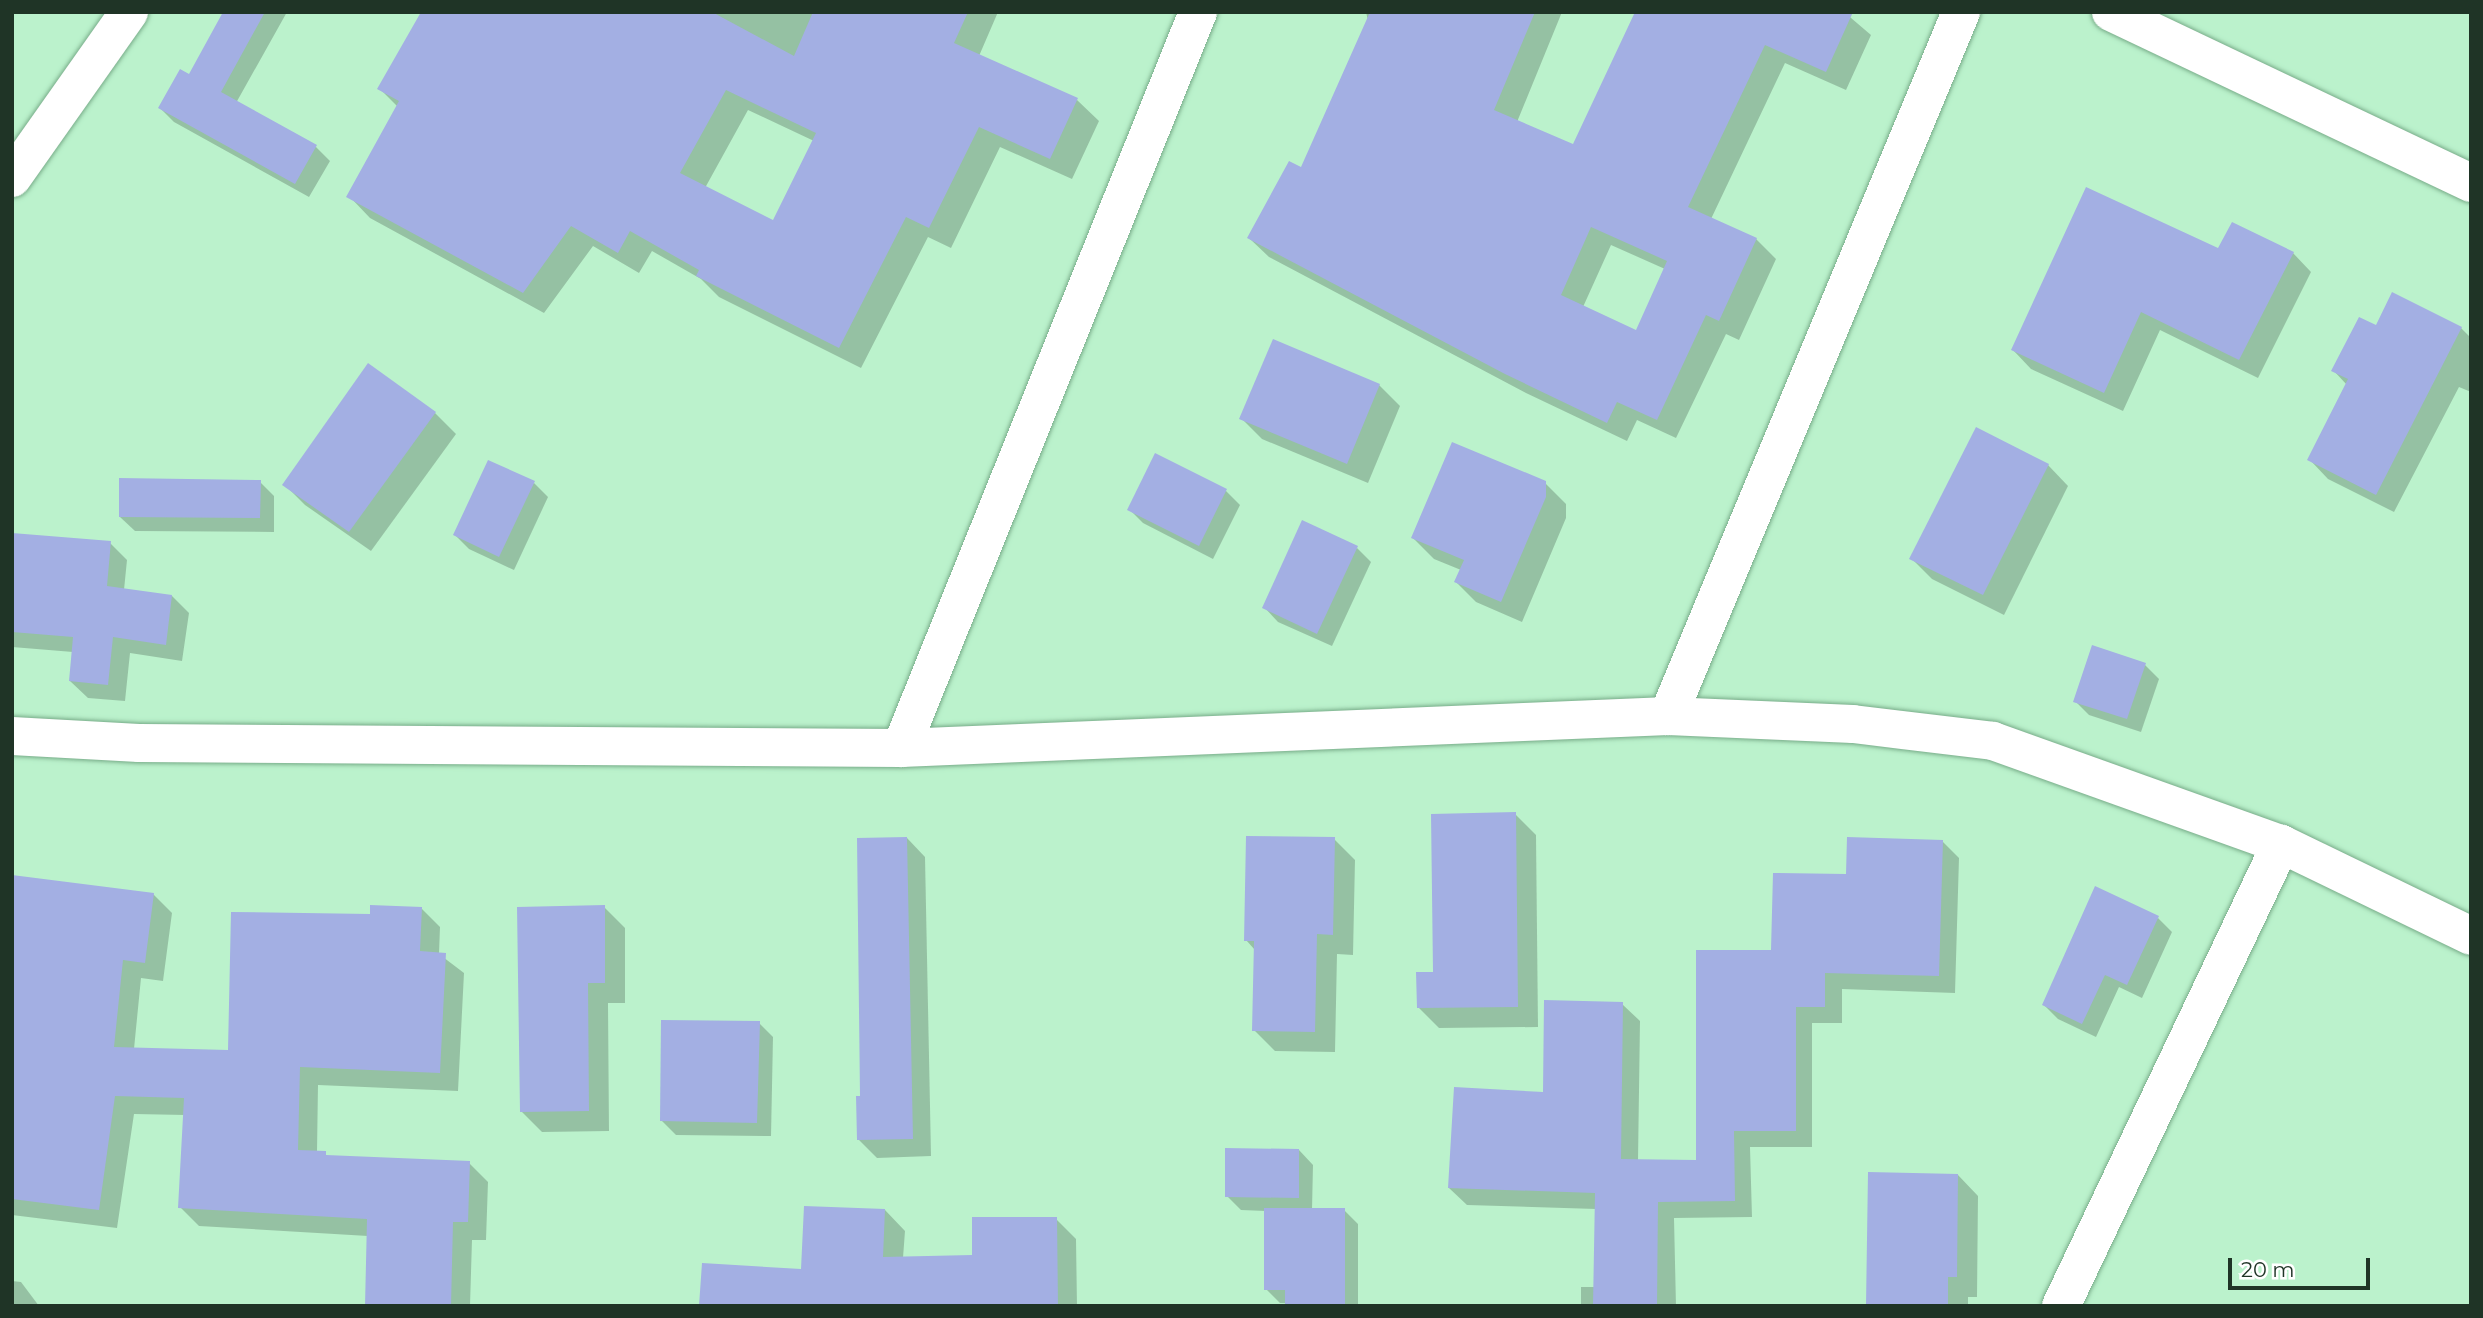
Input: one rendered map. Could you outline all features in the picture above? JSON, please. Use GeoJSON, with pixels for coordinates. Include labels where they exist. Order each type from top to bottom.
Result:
{"type":"FeatureCollection","features":[{"type":"Feature","properties":{"kind":"street"},"geometry":{"type":"LineString","coordinates":[[12,178],[129,12]]}},
{"type":"Feature","properties":{"kind":"street"},"geometry":{"type":"LineString","coordinates":[[901,748],[1198,12]]}},
{"type":"Feature","properties":{"kind":"street"},"geometry":{"type":"LineString","coordinates":[[1668,716],[1961,12]]}},
{"type":"Feature","properties":{"kind":"street"},"geometry":{"type":"LineString","coordinates":[[2111,12],[2471,183]]}},
{"type":"Feature","properties":{"kind":"street"},"geometry":{"type":"LineString","coordinates":[[12,736],[152,743],[901,748],[1324,726],[1668,716],[1853,724],[1993,741],[2281,844],[2471,936]]}},
{"type":"Feature","properties":{"kind":"street"},"geometry":{"type":"LineString","coordinates":[[2061,1306],[2281,844]]}},
{"type":"Feature","properties":{"kind":"building"},"geometry":{"type":"Polygon","coordinates":[[[223,12],[265,12],[221,92],[317,145],[295,184],[158,108],[180,69],[189,74],[223,12]]]}},
{"type":"Feature","properties":{"kind":"building"},"geometry":{"type":"Polygon","coordinates":[[[421,12],[712,12],[794,56],[813,12],[968,12],[954,43],[1078,98],[1050,159],[979,127],[929,228],[906,217],[839,348],[696,276],[699,270],[630,231],[618,253],[571,226],[523,293],[346,197],[399,101],[377,89],[421,12]],[[726,90],[680,173],[773,220],[816,133],[726,90]]]}},
{"type":"Feature","properties":{"kind":"building"},"geometry":{"type":"Polygon","coordinates":[[[1370,12],[1535,12],[1494,110],[1573,144],[1635,12],[1853,12],[1826,72],[1765,45],[1688,207],[1757,238],[1719,321],[1706,315],[1657,420],[1617,402],[1607,423],[1505,374],[1247,238],[1289,161],[1301,167],[1370,12]],[[1591,227],[1561,295],[1636,330],[1667,261],[1591,227]]]}},
{"type":"Feature","properties":{"kind":"building"},"geometry":{"type":"Polygon","coordinates":[[[2086,187],[2218,248],[2232,222],[2294,252],[2239,360],[2141,312],[2104,393],[2011,350],[2086,187]]]}},
{"type":"Feature","properties":{"kind":"building"},"geometry":{"type":"Polygon","coordinates":[[[2392,292],[2462,327],[2376,495],[2307,460],[2348,379],[2331,371],[2359,317],[2376,325],[2392,292]]]}},
{"type":"Feature","properties":{"kind":"building"},"geometry":{"type":"Polygon","coordinates":[[[1273,339],[1380,384],[1347,464],[1239,419],[1273,339]]]}},
{"type":"Feature","properties":{"kind":"building"},"geometry":{"type":"Polygon","coordinates":[[[368,363],[436,412],[349,532],[282,485],[368,363]]]}},
{"type":"Feature","properties":{"kind":"building"},"geometry":{"type":"Polygon","coordinates":[[[1976,427],[2049,464],[1983,595],[1909,559],[1976,427]]]}},
{"type":"Feature","properties":{"kind":"building"},"geometry":{"type":"Polygon","coordinates":[[[1452,442],[1546,481],[1546,497],[1501,602],[1454,582],[1464,560],[1411,538],[1452,442]]]}},
{"type":"Feature","properties":{"kind":"building"},"geometry":{"type":"Polygon","coordinates":[[[1155,453],[1227,489],[1199,546],[1127,510],[1155,453]]]}},
{"type":"Feature","properties":{"kind":"building"},"geometry":{"type":"Polygon","coordinates":[[[488,460],[535,481],[499,557],[453,535],[488,460]]]}},
{"type":"Feature","properties":{"kind":"building"},"geometry":{"type":"Polygon","coordinates":[[[119,478],[261,480],[260,518],[119,517],[119,478]]]}},
{"type":"Feature","properties":{"kind":"building"},"geometry":{"type":"Polygon","coordinates":[[[1302,520],[1358,546],[1317,634],[1262,608],[1302,520]]]}},
{"type":"Feature","properties":{"kind":"building"},"geometry":{"type":"Polygon","coordinates":[[[12,533],[111,541],[107,586],[172,595],[166,645],[113,637],[108,685],[69,681],[73,637],[12,632],[12,533]]]}},
{"type":"Feature","properties":{"kind":"building"},"geometry":{"type":"Polygon","coordinates":[[[2092,645],[2146,663],[2127,719],[2073,702],[2092,645]]]}},
{"type":"Feature","properties":{"kind":"building"},"geometry":{"type":"Polygon","coordinates":[[[1516,812],[1518,1007],[1417,1008],[1416,972],[1433,972],[1431,814],[1516,812]]]}},
{"type":"Feature","properties":{"kind":"building"},"geometry":{"type":"Polygon","coordinates":[[[1246,836],[1335,837],[1333,935],[1317,934],[1315,1032],[1252,1031],[1254,941],[1244,941],[1246,836]]]}},
{"type":"Feature","properties":{"kind":"building"},"geometry":{"type":"Polygon","coordinates":[[[907,837],[913,1139],[857,1140],[856,1096],[860,1096],[857,838],[907,837]]]}},
{"type":"Feature","properties":{"kind":"building"},"geometry":{"type":"Polygon","coordinates":[[[1847,837],[1943,840],[1939,976],[1825,973],[1825,1007],[1796,1007],[1796,1131],[1734,1131],[1735,1201],[1658,1202],[1657,1306],[1593,1306],[1595,1193],[1448,1188],[1454,1087],[1543,1092],[1544,1000],[1623,1002],[1621,1159],[1696,1160],[1696,950],[1771,950],[1773,873],[1846,874],[1847,837]]]}},
{"type":"Feature","properties":{"kind":"building"},"geometry":{"type":"Polygon","coordinates":[[[12,875],[154,893],[145,963],[123,960],[114,1047],[228,1050],[231,912],[370,914],[370,905],[422,907],[420,951],[446,953],[440,1073],[300,1067],[298,1150],[326,1151],[326,1155],[470,1161],[468,1222],[453,1222],[451,1306],[365,1306],[367,1219],[178,1208],[184,1098],[115,1096],[99,1210],[12,1199],[12,875]]]}},
{"type":"Feature","properties":{"kind":"building"},"geometry":{"type":"Polygon","coordinates":[[[2095,886],[2159,916],[2127,985],[2105,975],[2082,1024],[2042,1005],[2095,886]]]}},
{"type":"Feature","properties":{"kind":"building"},"geometry":{"type":"Polygon","coordinates":[[[605,905],[605,983],[588,983],[589,1111],[520,1112],[517,907],[605,905]]]}},
{"type":"Feature","properties":{"kind":"building"},"geometry":{"type":"Polygon","coordinates":[[[661,1020],[760,1021],[757,1123],[660,1121],[661,1020]]]}},
{"type":"Feature","properties":{"kind":"building"},"geometry":{"type":"Polygon","coordinates":[[[1225,1148],[1299,1149],[1299,1198],[1225,1197],[1225,1148]]]}},
{"type":"Feature","properties":{"kind":"building"},"geometry":{"type":"Polygon","coordinates":[[[1868,1172],[1958,1174],[1957,1277],[1948,1277],[1948,1306],[1866,1306],[1868,1172]]]}},
{"type":"Feature","properties":{"kind":"building"},"geometry":{"type":"Polygon","coordinates":[[[804,1206],[885,1209],[883,1257],[972,1255],[972,1217],[1057,1217],[1058,1306],[699,1306],[702,1263],[801,1269],[804,1206]]]}},
{"type":"Feature","properties":{"kind":"building"},"geometry":{"type":"Polygon","coordinates":[[[1264,1208],[1345,1208],[1345,1306],[1285,1306],[1285,1290],[1264,1290],[1264,1208]]]}}]}
